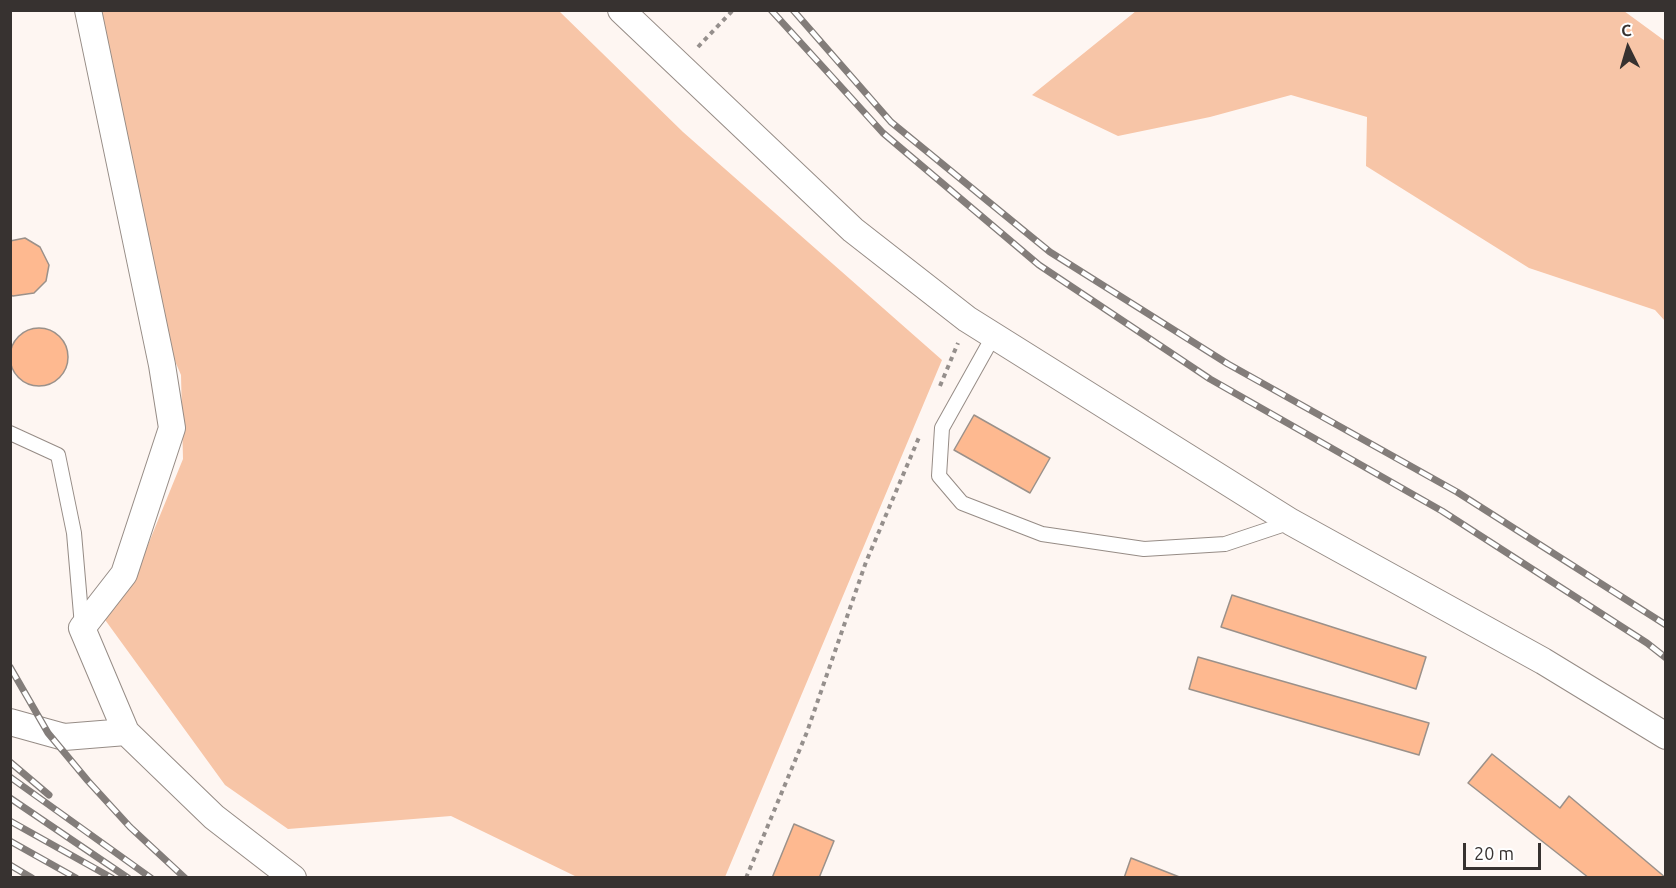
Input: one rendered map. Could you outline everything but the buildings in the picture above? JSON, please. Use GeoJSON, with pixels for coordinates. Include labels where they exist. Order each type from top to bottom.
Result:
{"type":"FeatureCollection","features":[{"type":"Feature","properties":{"kind":"street"},"geometry":{"type":"LineString","coordinates":[[88,10],[160,353],[172,428],[124,574],[82,628],[126,732],[214,817],[293,878]]}},
{"type":"Feature","properties":{"kind":"street"},"geometry":{"type":"LineString","coordinates":[[621,10],[679,68],[853,230],[967,319],[1291,522],[1543,661],[1665,736]]}},
{"type":"Feature","properties":{"kind":"street"},"geometry":{"type":"LineString","coordinates":[[10,722],[64,737],[126,732]]}},
{"type":"Feature","properties":{"kind":"lane"},"geometry":{"type":"LineString","coordinates":[[994,335],[942,428],[939,476],[962,503],[1042,534],[1144,549],[1225,544],[1291,522]]}},
{"type":"Feature","properties":{"kind":"lane"},"geometry":{"type":"LineString","coordinates":[[10,433],[58,455],[74,533],[82,628]]}},
{"type":"Feature","properties":{"kind":"path"},"geometry":{"type":"LineString","coordinates":[[679,68],[733,10]]}},
{"type":"Feature","properties":{"kind":"path"},"geometry":{"type":"LineString","coordinates":[[940,388],[967,319]]}},
{"type":"Feature","properties":{"kind":"path"},"geometry":{"type":"LineString","coordinates":[[746,878],[807,732],[866,562],[922,430]]}},
{"type":"Feature","properties":{"kind":"shaded area"},"geometry":{"type":"Polygon","coordinates":[[[98,11],[559,11],[683,132],[942,360],[725,877],[577,877],[451,816],[288,829],[225,785],[103,617],[141,562],[183,459],[181,375],[166,340],[98,11]]]}},
{"type":"Feature","properties":{"kind":"shaded area"},"geometry":{"type":"Polygon","coordinates":[[[1136,11],[1624,11],[1665,41],[1665,321],[1655,310],[1529,268],[1366,166],[1367,117],[1291,95],[1210,117],[1118,136],[1032,95],[1136,11]]]}},
{"type":"Feature","properties":{"kind":"railway"},"geometry":{"type":"LineString","coordinates":[[771,10],[883,133],[1039,265],[1210,379],[1442,511],[1647,643],[1666,658]]}},
{"type":"Feature","properties":{"kind":"railway"},"geometry":{"type":"LineString","coordinates":[[793,10],[891,122],[1050,252],[1228,364],[1457,492],[1666,625]]}},
{"type":"Feature","properties":{"kind":"railway"},"geometry":{"type":"LineString","coordinates":[[10,667],[48,733],[130,827],[185,878]]}},
{"type":"Feature","properties":{"kind":"railway"},"geometry":{"type":"LineString","coordinates":[[10,762],[49,795]]}},
{"type":"Feature","properties":{"kind":"railway"},"geometry":{"type":"LineString","coordinates":[[10,777],[151,878]]}},
{"type":"Feature","properties":{"kind":"railway"},"geometry":{"type":"LineString","coordinates":[[10,798],[128,878]]}},
{"type":"Feature","properties":{"kind":"railway"},"geometry":{"type":"LineString","coordinates":[[10,821],[112,878]]}},
{"type":"Feature","properties":{"kind":"railway"},"geometry":{"type":"LineString","coordinates":[[10,841],[76,878]]}},
{"type":"Feature","properties":{"kind":"railway"},"geometry":{"type":"LineString","coordinates":[[10,865],[32,878]]}}]}
